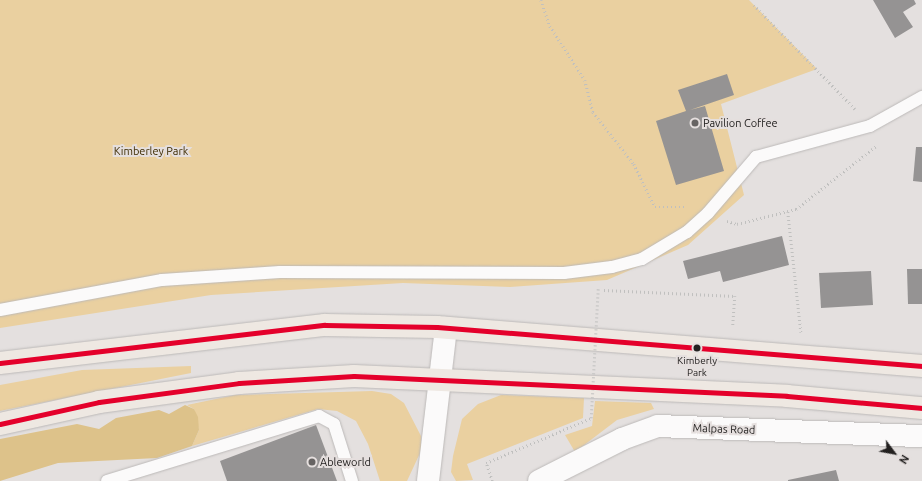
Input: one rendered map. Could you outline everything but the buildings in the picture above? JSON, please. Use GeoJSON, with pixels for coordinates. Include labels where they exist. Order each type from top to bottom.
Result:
{"type":"FeatureCollection","features":[{"type":"Feature","properties":{"kind":"main road"},"geometry":{"type":"LineString","coordinates":[[0,363],[325,325],[446,328],[731,352],[922,366]]}},
{"type":"Feature","properties":{"kind":"main road"},"geometry":{"type":"LineString","coordinates":[[0,424],[99,402],[239,383],[354,376],[787,396],[922,408]]}},
{"type":"Feature","properties":{"kind":"street"},"geometry":{"type":"LineString","coordinates":[[428,481],[446,328]]}},
{"type":"Feature","properties":{"kind":"street","name":"Malpas Road"},"geometry":{"type":"LineString","coordinates":[[539,481],[622,438],[658,426],[922,436]]}},
{"type":"Feature","properties":{"kind":"lane"},"geometry":{"type":"LineString","coordinates":[[0,310],[162,280],[280,272],[564,273],[612,267],[642,259],[666,246],[708,213],[756,158],[870,126],[922,97]]}},
{"type":"Feature","properties":{"kind":"lane"},"geometry":{"type":"LineString","coordinates":[[107,481],[319,416],[326,417],[334,424],[352,481]]}},
{"type":"Feature","properties":{"kind":"path"},"geometry":{"type":"LineString","coordinates":[[541,0],[550,26],[586,80],[593,112],[634,164],[655,207],[683,206],[708,213],[737,224],[788,212],[882,142]]}},
{"type":"Feature","properties":{"kind":"path"},"geometry":{"type":"LineString","coordinates":[[754,5],[870,126]]}},
{"type":"Feature","properties":{"kind":"path"},"geometry":{"type":"LineString","coordinates":[[788,212],[801,332]]}},
{"type":"Feature","properties":{"kind":"path"},"geometry":{"type":"LineString","coordinates":[[492,481],[486,463],[591,418],[598,290],[735,296],[731,352]]}},
{"type":"Feature","properties":{"kind":"green space","name":"Kimberley Park"},"geometry":{"type":"Polygon","coordinates":[[[0,0],[749,0],[817,69],[721,104],[744,195],[688,245],[607,280],[510,287],[403,283],[211,295],[0,328],[0,0]]]}},
{"type":"Feature","properties":{"kind":"green space"},"geometry":{"type":"Polygon","coordinates":[[[191,366],[191,373],[0,411],[0,385],[82,370],[191,366]]]}},
{"type":"Feature","properties":{"kind":"green space"},"geometry":{"type":"Polygon","coordinates":[[[372,391],[391,394],[404,403],[421,436],[421,451],[407,481],[380,481],[368,444],[356,421],[337,411],[318,409],[192,446],[199,430],[194,409],[187,405],[235,395],[372,391]]]}},
{"type":"Feature","properties":{"kind":"green space"},"geometry":{"type":"Polygon","coordinates":[[[501,395],[584,398],[583,418],[467,464],[473,480],[456,481],[451,472],[453,456],[462,419],[478,404],[501,395]]]}},
{"type":"Feature","properties":{"kind":"green space"},"geometry":{"type":"Polygon","coordinates":[[[595,401],[651,403],[654,409],[617,420],[575,452],[565,435],[592,426],[595,401]]]}},
{"type":"Feature","properties":{"kind":"shaded area"},"geometry":{"type":"Polygon","coordinates":[[[185,405],[194,409],[198,417],[199,430],[192,446],[157,458],[58,463],[0,481],[0,439],[77,424],[99,429],[116,418],[159,410],[169,414],[185,405]]]}},
{"type":"Feature","properties":{"kind":"transit line"},"geometry":{"type":"LineString","coordinates":[[0,363],[325,325],[437,327],[922,366]]}},
{"type":"Feature","properties":{"kind":"transit line"},"geometry":{"type":"LineString","coordinates":[[0,424],[99,402],[239,383],[354,376],[787,396],[922,408]]}},
{"type":"Feature","properties":{"kind":"place","name":"Pavilion Coffee"},"geometry":{"type":"Point","coordinates":[695,123]}},
{"type":"Feature","properties":{"kind":"place","name":"Kimberly Park"},"geometry":{"type":"Point","coordinates":[697,348]}},
{"type":"Feature","properties":{"kind":"place","name":"Ableworld"},"geometry":{"type":"Point","coordinates":[312,462]}}]}
